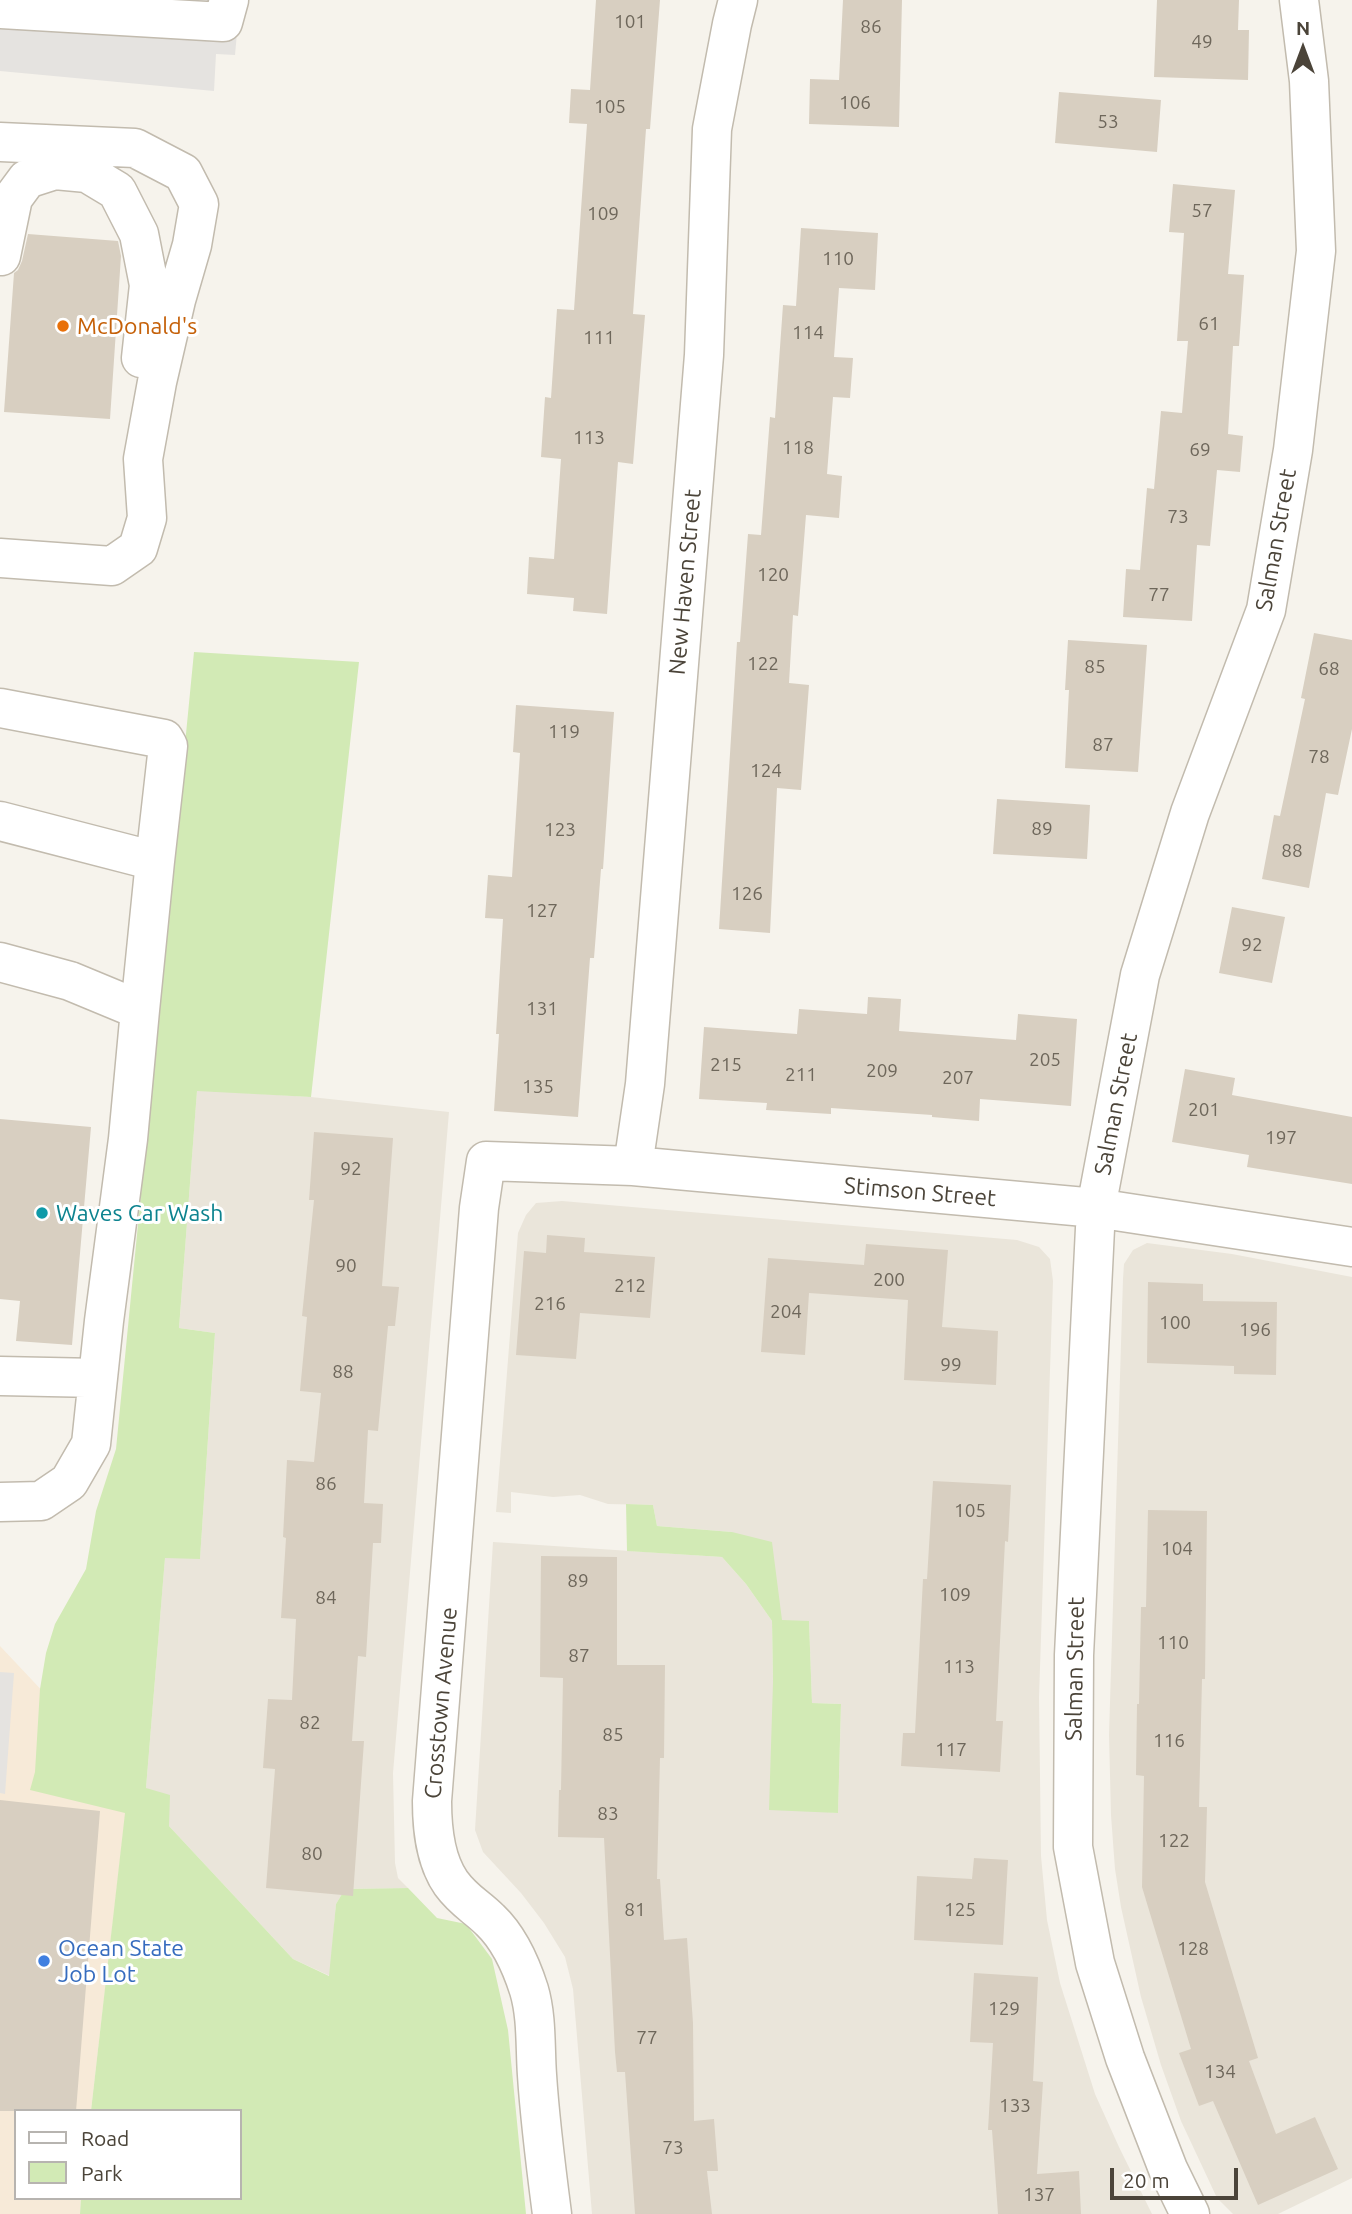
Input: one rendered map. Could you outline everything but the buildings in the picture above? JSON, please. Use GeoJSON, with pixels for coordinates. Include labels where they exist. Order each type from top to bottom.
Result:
{"type":"FeatureCollection","features":[{"type":"Feature","properties":{"kind":"street"},"geometry":{"type":"LineString","coordinates":[[13,6],[223,22],[229,0]]}},
{"type":"Feature","properties":{"kind":"street","name":"New Haven Street"},"geometry":{"type":"LineString","coordinates":[[634,1166],[645,1084],[704,355],[712,129],[738,0]]}},
{"type":"Feature","properties":{"kind":"street","name":"Salman Street"},"geometry":{"type":"LineString","coordinates":[[1191,2214],[1168,2169],[1125,2058],[1095,1963],[1073,1846],[1074,1655],[1096,1208],[1140,975],[1190,813],[1266,610],[1293,450],[1316,251],[1309,81],[1299,0]]}},
{"type":"Feature","properties":{"kind":"street"},"geometry":{"type":"LineString","coordinates":[[0,142],[135,148],[183,173],[199,204],[192,245],[176,300],[142,459]]}},
{"type":"Feature","properties":{"kind":"street"},"geometry":{"type":"LineString","coordinates":[[1,256],[7,188],[42,144]]}},
{"type":"Feature","properties":{"kind":"street"},"geometry":{"type":"LineString","coordinates":[[0,262],[13,198],[27,179],[55,170],[141,176],[161,183],[176,197],[181,211],[182,233],[176,300]]}},
{"type":"Feature","properties":{"kind":"street"},"geometry":{"type":"LineString","coordinates":[[0,558],[112,566],[138,548],[147,518],[142,459],[132,415],[144,341],[149,285],[139,234],[117,191],[87,173]]}},
{"type":"Feature","properties":{"kind":"street"},"geometry":{"type":"LineString","coordinates":[[0,708],[164,739],[168,746],[128,1139],[91,1444],[69,1482],[41,1501],[0,1502]]}},
{"type":"Feature","properties":{"kind":"street"},"geometry":{"type":"LineString","coordinates":[[0,821],[155,861]]}},
{"type":"Feature","properties":{"kind":"street"},"geometry":{"type":"LineString","coordinates":[[0,962],[70,981],[140,1010]]}},
{"type":"Feature","properties":{"kind":"street","name":"Stimson Street"},"geometry":{"type":"LineString","coordinates":[[486,1161],[634,1166],[1096,1208],[1352,1247]]}},
{"type":"Feature","properties":{"kind":"street","name":"Crosstown Avenue"},"geometry":{"type":"LineString","coordinates":[[486,1161],[479,1208],[432,1828],[439,1857],[450,1881],[469,1904],[506,1937],[529,1991],[552,2214]]}},
{"type":"Feature","properties":{"kind":"street"},"geometry":{"type":"LineString","coordinates":[[0,1376],[98,1378]]}},
{"type":"Feature","properties":{"kind":"shaded area"},"geometry":{"type":"Polygon","coordinates":[[[0,0],[240,0],[235,55],[216,54],[214,91],[0,71],[0,0]]]}},
{"type":"Feature","properties":{"kind":"shaded area"},"geometry":{"type":"Polygon","coordinates":[[[197,1090],[311,1097],[449,1112],[393,1773],[395,1863],[398,1878],[408,1888],[345,1889],[336,1904],[330,1976],[293,1959],[169,1826],[146,1788],[165,1557],[200,1558],[215,1333],[179,1328],[197,1090]]]}},
{"type":"Feature","properties":{"kind":"shaded area"},"geometry":{"type":"Polygon","coordinates":[[[562,1201],[1017,1240],[1039,1247],[1050,1259],[1053,1281],[1039,1697],[1041,1856],[1047,1920],[1060,1983],[1095,2094],[1152,2214],[592,2214],[573,1989],[565,1957],[521,1893],[483,1852],[475,1830],[493,1542],[722,1557],[746,1584],[772,1621],[773,1682],[818,1811],[838,1813],[841,1704],[812,1703],[809,1622],[782,1621],[732,1532],[657,1526],[653,1505],[608,1504],[580,1495],[553,1497],[511,1492],[511,1513],[496,1512],[518,1233],[526,1215],[536,1203],[562,1201]]]}},
{"type":"Feature","properties":{"kind":"shaded area"},"geometry":{"type":"Polygon","coordinates":[[[1147,1243],[1232,1254],[1352,1277],[1352,2178],[1278,2214],[1233,2214],[1217,2198],[1181,2121],[1161,2065],[1141,1997],[1115,1869],[1109,1735],[1123,1279],[1124,1264],[1133,1250],[1147,1243]]]}},
{"type":"Feature","properties":{"kind":"shaded area","name":"Ocean State Job Lot"},"geometry":{"type":"Polygon","coordinates":[[[0,1646],[129,1783],[91,2109],[14,2109],[14,2200],[81,2200],[80,2214],[0,2214],[0,1646]]]}},
{"type":"Feature","properties":{"kind":"shaded area"},"geometry":{"type":"Polygon","coordinates":[[[0,1672],[14,1673],[5,1794],[0,1793],[0,1672]]]}},
{"type":"Feature","properties":{"kind":"green space"},"geometry":{"type":"Polygon","coordinates":[[[194,652],[359,662],[311,1097],[197,1091],[179,1328],[215,1333],[200,1559],[165,1558],[146,1788],[170,1795],[169,1826],[293,1959],[329,1976],[336,1904],[345,1889],[408,1888],[437,1918],[466,1924],[492,1959],[508,2030],[526,2214],[80,2214],[81,2200],[242,2200],[242,2109],[91,2109],[125,1813],[30,1790],[35,1772],[40,1689],[46,1653],[55,1624],[86,1569],[96,1511],[116,1449],[194,652]]]}},
{"type":"Feature","properties":{"kind":"green space"},"geometry":{"type":"Polygon","coordinates":[[[626,1504],[653,1505],[657,1526],[732,1532],[772,1542],[782,1620],[809,1621],[812,1703],[841,1704],[838,1813],[769,1810],[772,1621],[746,1584],[722,1557],[627,1551],[626,1504]]]}},
{"type":"Feature","properties":{"kind":"place","name":"McDonald's"},"geometry":{"type":"Point","coordinates":[63,326]}},
{"type":"Feature","properties":{"kind":"place","name":"Waves Car Wash"},"geometry":{"type":"Point","coordinates":[42,1213]}},
{"type":"Feature","properties":{"kind":"place","name":"Ocean State Job Lot"},"geometry":{"type":"Point","coordinates":[44,1961]}}]}
